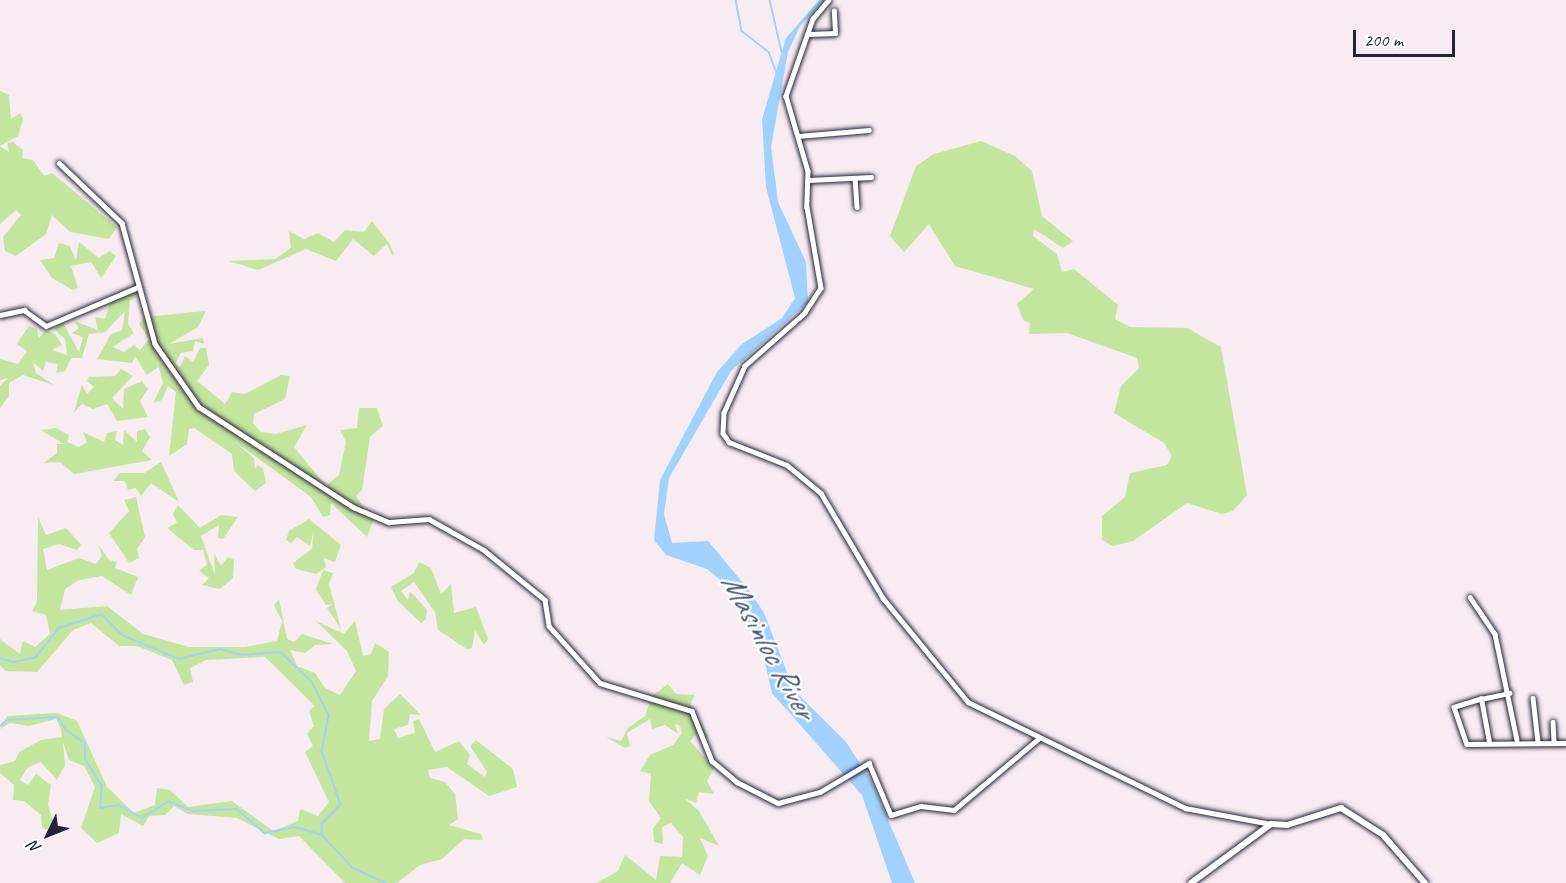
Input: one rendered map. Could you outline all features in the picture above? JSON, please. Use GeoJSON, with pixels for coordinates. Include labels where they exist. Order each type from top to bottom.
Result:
{"type":"FeatureCollection","features":[{"type":"Feature","properties":{"kind":"street"},"geometry":{"type":"LineString","coordinates":[[829,0],[809,34],[786,96],[809,180],[821,288],[805,313],[745,366],[724,413],[723,433],[729,442],[787,465],[817,488],[884,598],[968,702],[1038,739],[1197,812],[1271,824],[1349,809],[1383,835],[1425,883]]}},
{"type":"Feature","properties":{"kind":"street"},"geometry":{"type":"LineString","coordinates":[[809,34],[835,33],[834,11]]}},
{"type":"Feature","properties":{"kind":"street"},"geometry":{"type":"LineString","coordinates":[[798,136],[869,130]]}},
{"type":"Feature","properties":{"kind":"street"},"geometry":{"type":"LineString","coordinates":[[59,163],[122,223],[136,288],[161,357],[183,390],[212,416],[353,507],[389,522],[429,519],[484,550],[545,600],[549,626],[600,683],[692,711],[712,761],[760,795],[778,803],[803,799],[866,765],[891,815],[921,806],[954,810],[1038,739]]}},
{"type":"Feature","properties":{"kind":"street"},"geometry":{"type":"LineString","coordinates":[[809,180],[871,177]]}},
{"type":"Feature","properties":{"kind":"street"},"geometry":{"type":"LineString","coordinates":[[855,178],[857,207]]}},
{"type":"Feature","properties":{"kind":"street"},"geometry":{"type":"LineString","coordinates":[[0,315],[24,310],[46,326],[136,288]]}},
{"type":"Feature","properties":{"kind":"street"},"geometry":{"type":"LineString","coordinates":[[1470,597],[1495,634],[1517,740]]}},
{"type":"Feature","properties":{"kind":"street"},"geometry":{"type":"LineString","coordinates":[[1509,693],[1454,707],[1467,744],[1517,740],[1566,742]]}},
{"type":"Feature","properties":{"kind":"street"},"geometry":{"type":"LineString","coordinates":[[1533,698],[1538,742]]}},
{"type":"Feature","properties":{"kind":"street"},"geometry":{"type":"LineString","coordinates":[[1481,699],[1489,741]]}},
{"type":"Feature","properties":{"kind":"street"},"geometry":{"type":"LineString","coordinates":[[1553,722],[1554,742]]}},
{"type":"Feature","properties":{"kind":"street"},"geometry":{"type":"LineString","coordinates":[[1191,883],[1271,824]]}},
{"type":"Feature","properties":{"kind":"green space"},"geometry":{"type":"Polygon","coordinates":[[[0,91],[9,95],[11,119],[20,113],[23,119],[18,136],[0,146],[0,91]]]}},
{"type":"Feature","properties":{"kind":"green space"},"geometry":{"type":"Polygon","coordinates":[[[981,141],[1015,156],[1032,171],[1042,216],[1073,241],[1063,248],[1034,229],[1033,236],[1057,254],[1062,272],[1074,269],[1118,305],[1115,319],[1130,327],[1187,328],[1221,347],[1247,495],[1233,511],[1222,514],[1187,503],[1133,541],[1113,546],[1102,540],[1102,516],[1125,497],[1130,473],[1167,465],[1172,456],[1164,443],[1114,413],[1121,386],[1139,368],[1137,358],[1067,333],[1029,334],[1030,323],[1023,320],[1017,304],[1034,289],[955,266],[929,224],[904,252],[890,236],[916,166],[934,154],[981,141]]]}},
{"type":"Feature","properties":{"kind":"green space"},"geometry":{"type":"Polygon","coordinates":[[[13,142],[23,150],[22,158],[33,160],[44,176],[52,173],[117,227],[109,239],[70,232],[52,215],[46,234],[16,256],[5,251],[3,237],[21,215],[16,210],[0,224],[0,146],[9,152],[7,143],[13,142]]]}},
{"type":"Feature","properties":{"kind":"green space"},"geometry":{"type":"Polygon","coordinates":[[[372,221],[389,243],[394,253],[392,255],[387,244],[374,256],[353,239],[336,261],[306,249],[258,270],[229,261],[275,259],[291,248],[289,231],[304,239],[318,233],[334,242],[345,230],[364,232],[372,221]]]}},
{"type":"Feature","properties":{"kind":"green space"},"geometry":{"type":"Polygon","coordinates":[[[79,242],[99,258],[110,251],[116,256],[101,278],[91,262],[71,266],[78,288],[73,290],[52,278],[40,260],[54,258],[59,243],[70,246],[76,261],[79,242]]]}},
{"type":"Feature","properties":{"kind":"green space"},"geometry":{"type":"Polygon","coordinates":[[[134,292],[138,297],[130,300],[128,324],[134,333],[113,347],[124,352],[134,345],[140,350],[149,339],[139,324],[144,317],[206,311],[198,327],[169,344],[203,338],[204,344],[195,341],[193,351],[181,353],[175,364],[180,367],[185,356],[193,362],[200,348],[206,348],[209,365],[197,381],[225,404],[232,392],[245,394],[281,375],[290,376],[285,399],[254,414],[253,423],[261,432],[276,434],[307,425],[294,447],[326,486],[339,475],[346,442],[340,430],[357,428],[359,408],[377,408],[383,426],[370,437],[362,490],[356,496],[373,520],[367,537],[331,503],[330,515],[323,517],[311,497],[234,441],[254,458],[255,469],[258,465],[263,469],[266,483],[255,491],[234,471],[232,454],[194,428],[189,429],[187,444],[169,456],[176,392],[168,386],[162,400],[153,403],[163,383],[156,358],[158,367],[147,375],[135,356],[132,363],[97,359],[111,334],[122,330],[125,311],[105,332],[89,334],[82,358],[71,358],[65,371],[56,373],[58,364],[46,362],[43,371],[33,362],[36,373],[54,385],[23,375],[9,383],[9,396],[0,408],[0,386],[8,378],[0,380],[0,359],[18,364],[27,351],[17,344],[29,326],[37,329],[39,338],[45,330],[55,334],[62,345],[52,350],[67,355],[65,339],[54,329],[63,323],[79,352],[83,337],[72,333],[79,328],[74,321],[98,330],[95,317],[105,319],[111,299],[134,292]]]}},
{"type":"Feature","properties":{"kind":"green space"},"geometry":{"type":"Polygon","coordinates":[[[121,369],[133,376],[112,398],[123,409],[124,389],[142,381],[148,389],[140,401],[148,417],[117,421],[107,404],[93,409],[82,404],[74,412],[82,385],[87,394],[94,387],[87,381],[89,377],[115,376],[121,369]]]}},
{"type":"Feature","properties":{"kind":"green space"},"geometry":{"type":"Polygon","coordinates":[[[56,428],[69,435],[67,442],[79,447],[87,442],[83,432],[104,442],[107,433],[117,431],[115,440],[123,445],[124,430],[137,442],[137,431],[145,429],[150,437],[142,451],[152,460],[74,474],[60,462],[44,463],[57,453],[57,444],[64,444],[41,430],[56,428]]]}},
{"type":"Feature","properties":{"kind":"green space"},"geometry":{"type":"Polygon","coordinates":[[[161,462],[179,502],[151,483],[141,496],[136,488],[128,490],[125,481],[113,481],[120,473],[144,473],[161,462]]]}},
{"type":"Feature","properties":{"kind":"green space"},"geometry":{"type":"Polygon","coordinates":[[[136,497],[145,537],[137,549],[139,558],[129,563],[109,533],[129,511],[124,500],[136,497]]]}},
{"type":"Feature","properties":{"kind":"green space"},"geometry":{"type":"Polygon","coordinates":[[[178,505],[200,528],[221,515],[238,517],[223,539],[218,538],[219,525],[201,536],[215,575],[214,553],[221,566],[228,557],[234,560],[233,578],[220,589],[202,585],[209,578],[199,571],[207,565],[203,550],[194,550],[167,528],[177,523],[173,514],[178,505]]]}},
{"type":"Feature","properties":{"kind":"green space"},"geometry":{"type":"Polygon","coordinates":[[[38,517],[46,535],[66,528],[81,545],[77,550],[59,544],[43,549],[47,570],[79,558],[96,564],[102,556],[98,544],[109,560],[117,562],[115,568],[138,577],[131,595],[102,576],[79,580],[65,589],[60,610],[107,606],[143,634],[189,647],[245,647],[277,641],[282,621],[274,605],[279,599],[287,639],[294,642],[302,634],[333,644],[315,645],[305,653],[290,650],[297,666],[315,673],[325,688],[340,695],[356,671],[347,651],[316,621],[344,634],[355,621],[363,656],[371,654],[375,643],[389,652],[388,676],[372,701],[369,741],[380,739],[384,709],[400,694],[421,715],[410,714],[408,725],[394,729],[398,738],[415,733],[413,721],[419,719],[435,752],[459,741],[470,755],[467,764],[485,777],[487,772],[470,746],[476,740],[513,769],[517,787],[489,796],[447,767],[428,770],[430,778],[445,782],[455,794],[458,819],[449,825],[481,834],[483,840],[464,839],[442,859],[420,865],[397,883],[345,883],[299,836],[279,839],[237,818],[188,814],[174,806],[165,815],[149,816],[143,826],[121,814],[119,833],[97,843],[81,828],[95,787],[84,766],[69,760],[63,742],[65,765],[57,780],[41,762],[28,767],[20,780],[28,785],[36,774],[51,785],[48,805],[54,823],[49,830],[42,828],[41,815],[24,801],[13,800],[14,785],[0,773],[0,765],[15,761],[19,752],[41,740],[62,737],[61,729],[56,719],[29,726],[10,723],[0,729],[7,716],[57,713],[77,721],[107,787],[134,813],[155,805],[157,788],[170,790],[188,807],[232,801],[273,831],[298,821],[300,809],[318,816],[329,802],[305,752],[313,746],[307,734],[314,726],[309,711],[315,706],[265,657],[206,660],[190,668],[193,682],[184,685],[172,660],[137,646],[119,646],[91,623],[73,630],[37,672],[6,671],[0,665],[0,639],[20,654],[23,641],[35,647],[50,634],[46,615],[32,611],[37,602],[38,517]]]}},
{"type":"Feature","properties":{"kind":"green space"},"geometry":{"type":"Polygon","coordinates":[[[309,519],[341,545],[335,562],[324,558],[326,567],[316,574],[296,569],[293,563],[312,549],[314,530],[310,546],[297,537],[291,543],[286,540],[289,531],[309,519]]]}},
{"type":"Feature","properties":{"kind":"green space"},"geometry":{"type":"Polygon","coordinates":[[[419,562],[431,568],[441,594],[451,584],[454,613],[476,607],[488,639],[484,645],[475,630],[472,648],[467,649],[438,630],[435,612],[414,582],[401,591],[408,600],[410,592],[414,595],[427,610],[426,619],[421,623],[398,601],[391,587],[414,573],[419,562]]]}},
{"type":"Feature","properties":{"kind":"green space"},"geometry":{"type":"Polygon","coordinates":[[[323,570],[333,573],[329,584],[341,629],[327,608],[333,604],[326,605],[316,589],[323,570]]]}},
{"type":"Feature","properties":{"kind":"green space"},"geometry":{"type":"Polygon","coordinates":[[[668,684],[676,694],[695,695],[690,704],[708,736],[702,745],[695,735],[690,741],[714,768],[707,781],[714,794],[699,792],[696,803],[684,798],[699,811],[719,846],[700,838],[708,856],[700,875],[682,863],[670,883],[597,883],[618,871],[625,855],[656,880],[660,856],[682,857],[683,837],[671,823],[662,827],[663,844],[654,842],[653,829],[661,818],[649,801],[651,774],[640,771],[650,755],[673,745],[682,733],[680,726],[675,724],[678,734],[665,725],[652,729],[650,719],[627,733],[630,746],[625,748],[606,737],[621,741],[628,728],[645,716],[652,696],[668,684]]]}},
{"type":"Feature","properties":{"kind":"water","name":"Masinloc River"},"geometry":{"type":"Polygon","coordinates":[[[819,0],[825,0],[800,26],[788,52],[771,147],[778,202],[806,262],[808,302],[731,371],[669,478],[664,514],[672,543],[708,541],[748,589],[764,613],[794,690],[846,742],[871,780],[915,883],[892,883],[862,795],[772,693],[763,654],[733,590],[707,569],[666,555],[654,540],[660,480],[717,372],[742,344],[782,318],[795,298],[766,187],[762,119],[786,38],[819,0]]]}},
{"type":"Feature","properties":{"kind":"waterway"},"geometry":{"type":"LineString","coordinates":[[736,0],[742,31],[769,52],[778,76]]}},
{"type":"Feature","properties":{"kind":"waterway"},"geometry":{"type":"LineString","coordinates":[[770,0],[782,52]]}},
{"type":"Feature","properties":{"kind":"waterway"},"geometry":{"type":"LineString","coordinates":[[0,658],[13,662],[36,657],[59,628],[102,614],[122,635],[179,659],[220,649],[243,655],[281,652],[312,682],[329,716],[322,751],[341,805],[322,824],[322,835],[353,868],[386,883]]}},
{"type":"Feature","properties":{"kind":"waterway"},"geometry":{"type":"LineString","coordinates":[[0,726],[7,720],[58,717],[66,730],[85,743],[86,760],[102,786],[101,808],[119,805],[142,818],[169,801],[193,811],[237,809],[265,833],[296,827],[322,835]]}}]}
